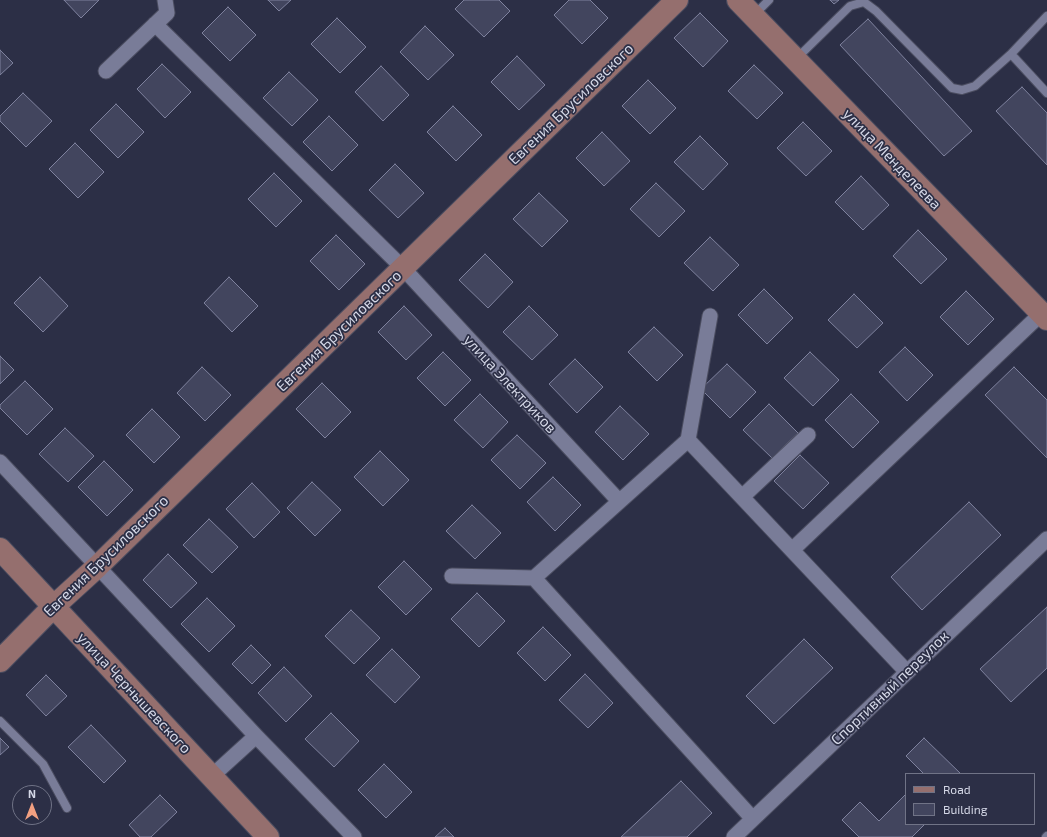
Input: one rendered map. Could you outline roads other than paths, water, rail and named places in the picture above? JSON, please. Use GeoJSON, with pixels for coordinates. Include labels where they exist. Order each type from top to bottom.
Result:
{"type":"FeatureCollection","features":[{"type":"Feature","properties":{"kind":"street"},"geometry":{"type":"LineString","coordinates":[[106,71],[167,12],[165,0]]}},
{"type":"Feature","properties":{"kind":"street","name":"Евгения Брусиловского"},"geometry":{"type":"LineString","coordinates":[[0,661],[53,607],[98,566],[678,0]]}},
{"type":"Feature","properties":{"kind":"street","name":"улица Менделеева"},"geometry":{"type":"LineString","coordinates":[[738,0],[1044,316]]}},
{"type":"Feature","properties":{"kind":"street","name":"улица Электриков"},"geometry":{"type":"LineString","coordinates":[[155,24],[403,268],[618,500]]}},
{"type":"Feature","properties":{"kind":"street"},"geometry":{"type":"LineString","coordinates":[[452,576],[534,578],[618,500],[688,440],[710,316]]}},
{"type":"Feature","properties":{"kind":"street"},"geometry":{"type":"LineString","coordinates":[[792,550],[1044,316]]}},
{"type":"Feature","properties":{"kind":"street"},"geometry":{"type":"LineString","coordinates":[[742,497],[808,434]]}},
{"type":"Feature","properties":{"kind":"street"},"geometry":{"type":"LineString","coordinates":[[688,440],[907,672]]}},
{"type":"Feature","properties":{"kind":"street"},"geometry":{"type":"LineString","coordinates":[[0,462],[256,736],[354,837]]}},
{"type":"Feature","properties":{"kind":"street","name":"Спортивный переулок"},"geometry":{"type":"LineString","coordinates":[[734,837],[1047,539]]}},
{"type":"Feature","properties":{"kind":"street","name":"улица Чернышевского"},"geometry":{"type":"LineString","coordinates":[[0,549],[268,837]]}},
{"type":"Feature","properties":{"kind":"street"},"geometry":{"type":"LineString","coordinates":[[534,578],[753,819]]}},
{"type":"Feature","properties":{"kind":"street"},"geometry":{"type":"LineString","coordinates":[[212,776],[256,736]]}},
{"type":"Feature","properties":{"kind":"lane"},"geometry":{"type":"LineString","coordinates":[[754,16],[769,0]]}},
{"type":"Feature","properties":{"kind":"lane"},"geometry":{"type":"LineString","coordinates":[[796,60],[850,6],[864,2],[876,11],[952,88],[962,90],[975,86],[1011,54],[1047,16]]}},
{"type":"Feature","properties":{"kind":"lane"},"geometry":{"type":"LineString","coordinates":[[1011,54],[1047,93]]}},
{"type":"Feature","properties":{"kind":"lane"},"geometry":{"type":"LineString","coordinates":[[0,721],[42,764],[67,808]]}}]}
